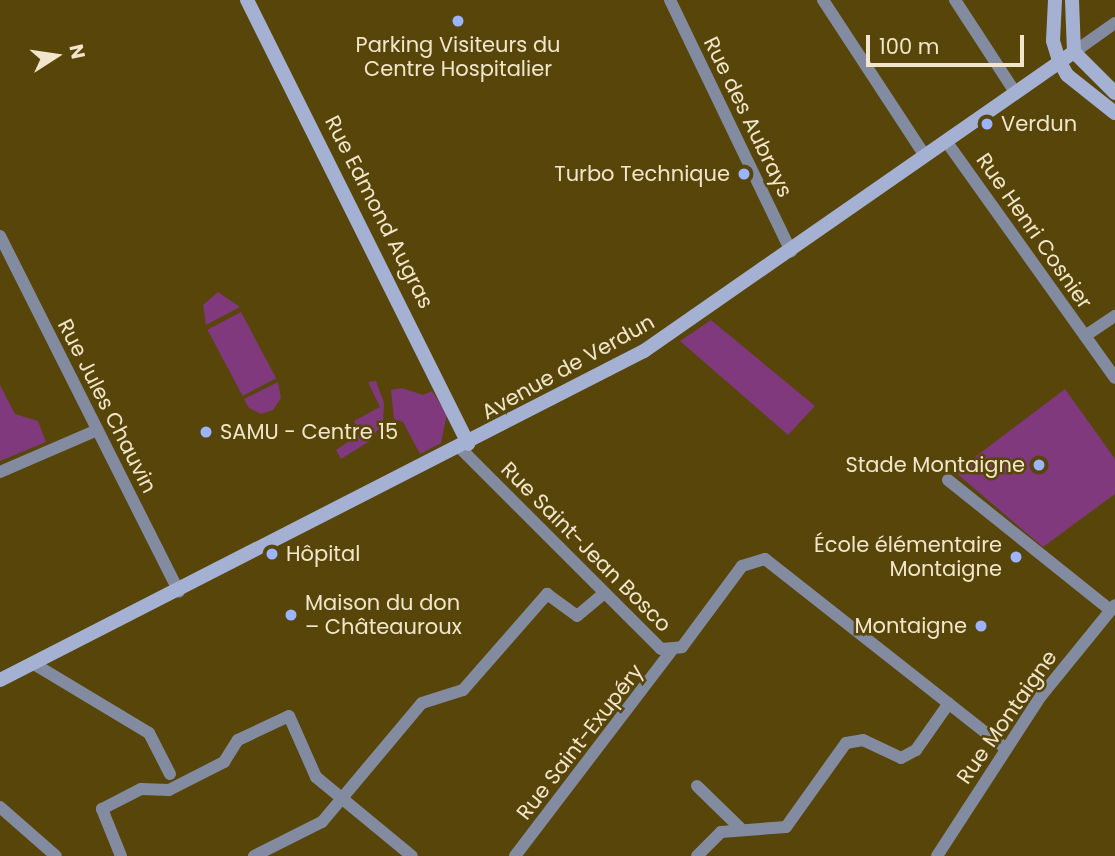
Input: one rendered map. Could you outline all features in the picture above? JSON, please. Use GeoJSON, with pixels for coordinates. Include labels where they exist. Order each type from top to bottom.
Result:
{"type":"FeatureCollection","features":[{"type":"Feature","properties":{"kind":"main road","name":"Rue Edmond Augras"},"geometry":{"type":"LineString","coordinates":[[247,0],[464,447]]}},
{"type":"Feature","properties":{"kind":"main road"},"geometry":{"type":"LineString","coordinates":[[1055,0],[1053,41],[1059,61],[1068,75],[1115,113]]}},
{"type":"Feature","properties":{"kind":"main road"},"geometry":{"type":"LineString","coordinates":[[1072,0],[1073,52],[1115,93]]}},
{"type":"Feature","properties":{"kind":"main road","name":"Avenue de Verdun"},"geometry":{"type":"LineString","coordinates":[[0,680],[464,447],[645,351],[1073,52]]}},
{"type":"Feature","properties":{"kind":"street","name":"Rue des Aubrays"},"geometry":{"type":"LineString","coordinates":[[670,0],[791,251]]}},
{"type":"Feature","properties":{"kind":"street"},"geometry":{"type":"LineString","coordinates":[[823,0],[925,156]]}},
{"type":"Feature","properties":{"kind":"street"},"geometry":{"type":"LineString","coordinates":[[955,0],[1015,92]]}},
{"type":"Feature","properties":{"kind":"street","name":"Avenue de Verdun"},"geometry":{"type":"LineString","coordinates":[[1073,52],[1115,23]]}},
{"type":"Feature","properties":{"kind":"street","name":"Rue Henri Cosnier"},"geometry":{"type":"LineString","coordinates":[[946,141],[1115,377]]}},
{"type":"Feature","properties":{"kind":"street","name":"Rue Jules Chauvin"},"geometry":{"type":"LineString","coordinates":[[0,236],[179,592]]}},
{"type":"Feature","properties":{"kind":"street"},"geometry":{"type":"LineString","coordinates":[[1085,336],[1115,316]]}},
{"type":"Feature","properties":{"kind":"street"},"geometry":{"type":"LineString","coordinates":[[0,472],[97,430]]}},
{"type":"Feature","properties":{"kind":"street","name":"Rue Saint-Jean Bosco"},"geometry":{"type":"LineString","coordinates":[[464,447],[603,594],[656,645],[671,651],[688,640],[743,566],[765,559],[1005,748]]}},
{"type":"Feature","properties":{"kind":"street"},"geometry":{"type":"LineString","coordinates":[[948,480],[1112,608]]}},
{"type":"Feature","properties":{"kind":"street"},"geometry":{"type":"LineString","coordinates":[[254,856],[322,822],[422,703],[463,690],[547,594],[577,616],[603,594]]}},
{"type":"Feature","properties":{"kind":"street","name":"Rue Montaigne"},"geometry":{"type":"LineString","coordinates":[[937,856],[1005,748],[1112,608]]}},
{"type":"Feature","properties":{"kind":"street","name":"Rue Saint-Exupéry"},"geometry":{"type":"LineString","coordinates":[[515,856],[671,651]]}},
{"type":"Feature","properties":{"kind":"street"},"geometry":{"type":"LineString","coordinates":[[34,664],[149,733],[170,774]]}},
{"type":"Feature","properties":{"kind":"street"},"geometry":{"type":"LineString","coordinates":[[697,856],[721,832],[740,828],[786,827],[840,749],[854,739],[893,757],[916,750],[949,703]]}},
{"type":"Feature","properties":{"kind":"street"},"geometry":{"type":"LineString","coordinates":[[121,856],[102,809],[141,789],[180,784],[224,762],[238,740],[289,716],[316,777],[412,856]]}},
{"type":"Feature","properties":{"kind":"street"},"geometry":{"type":"LineString","coordinates":[[697,786],[740,828]]}},
{"type":"Feature","properties":{"kind":"street"},"geometry":{"type":"LineString","coordinates":[[0,807],[55,856]]}},
{"type":"Feature","properties":{"kind":"shaded area"},"geometry":{"type":"Polygon","coordinates":[[[218,292],[240,307],[206,325],[203,305],[218,292]]]}},
{"type":"Feature","properties":{"kind":"shaded area"},"geometry":{"type":"Polygon","coordinates":[[[241,312],[276,378],[243,396],[207,330],[241,312]]]}},
{"type":"Feature","properties":{"kind":"shaded area"},"geometry":{"type":"Polygon","coordinates":[[[711,320],[815,406],[788,435],[680,341],[711,320]]]}},
{"type":"Feature","properties":{"kind":"shaded area"},"geometry":{"type":"Polygon","coordinates":[[[376,381],[384,403],[383,422],[370,441],[341,459],[336,450],[360,434],[354,421],[380,407],[368,382],[376,381]]]}},
{"type":"Feature","properties":{"kind":"shaded area"},"geometry":{"type":"Polygon","coordinates":[[[278,382],[281,398],[273,410],[261,414],[249,408],[244,399],[278,382]]]}},
{"type":"Feature","properties":{"kind":"shaded area"},"geometry":{"type":"Polygon","coordinates":[[[0,385],[15,414],[38,421],[46,442],[0,461],[0,385]]]}},
{"type":"Feature","properties":{"kind":"shaded area"},"geometry":{"type":"Polygon","coordinates":[[[402,388],[423,395],[432,391],[447,414],[441,443],[420,454],[403,422],[394,419],[391,390],[402,388]]]}},
{"type":"Feature","properties":{"kind":"shaded area","name":"Stade Montaigne"},"geometry":{"type":"Polygon","coordinates":[[[1065,389],[1115,459],[1115,494],[1043,547],[955,472],[1065,389]]]}},
{"type":"Feature","properties":{"kind":"place","name":"Parking Visiteurs du Centre Hospitalier"},"geometry":{"type":"Point","coordinates":[458,21]}},
{"type":"Feature","properties":{"kind":"place","name":"Verdun"},"geometry":{"type":"Point","coordinates":[987,124]}},
{"type":"Feature","properties":{"kind":"place","name":"Turbo Technique"},"geometry":{"type":"Point","coordinates":[744,174]}},
{"type":"Feature","properties":{"kind":"place","name":"SAMU - Centre 15"},"geometry":{"type":"Point","coordinates":[206,432]}},
{"type":"Feature","properties":{"kind":"place","name":"Stade Montaigne"},"geometry":{"type":"Point","coordinates":[1039,465]}},
{"type":"Feature","properties":{"kind":"place","name":"Hôpital"},"geometry":{"type":"Point","coordinates":[272,554]}},
{"type":"Feature","properties":{"kind":"place","name":"École élémentaire Montaigne"},"geometry":{"type":"Point","coordinates":[1016,557]}},
{"type":"Feature","properties":{"kind":"place","name":"Maison du don – Châteauroux"},"geometry":{"type":"Point","coordinates":[291,615]}},
{"type":"Feature","properties":{"kind":"place","name":"Montaigne"},"geometry":{"type":"Point","coordinates":[981,626]}}]}
